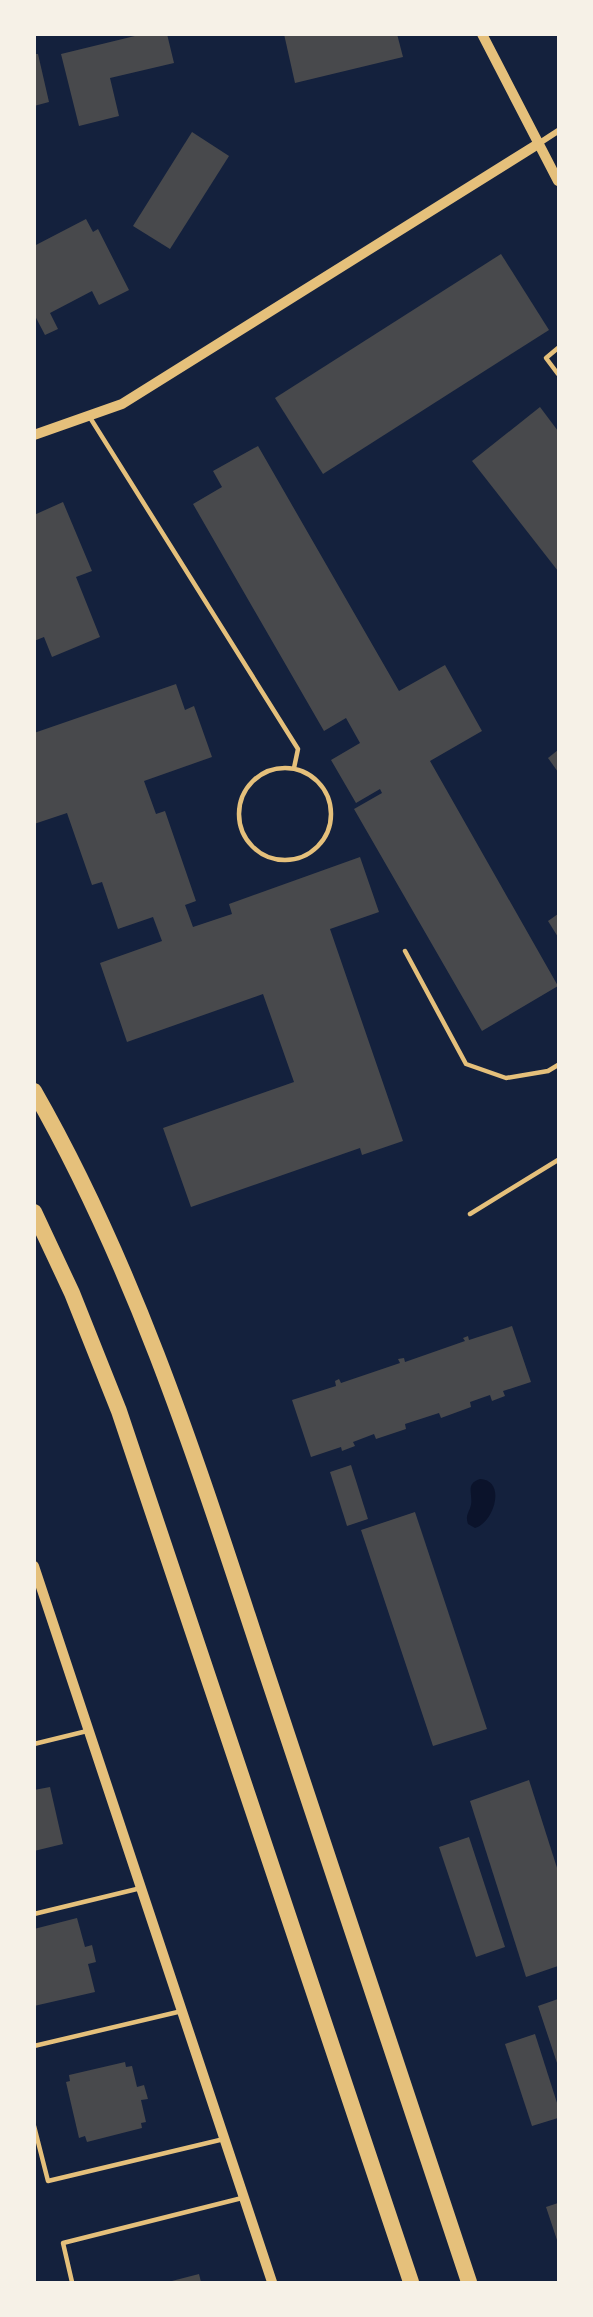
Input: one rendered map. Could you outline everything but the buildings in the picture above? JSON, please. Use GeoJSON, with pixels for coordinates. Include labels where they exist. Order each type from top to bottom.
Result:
{"type":"FeatureCollection","features":[{"type":"Feature","properties":{"kind":"highway"},"geometry":{"type":"LineString","coordinates":[[34,1091],[76,1169],[122,1268],[183,1422],[469,2283]]}},
{"type":"Feature","properties":{"kind":"highway"},"geometry":{"type":"LineString","coordinates":[[34,1212],[72,1293],[119,1411],[411,2283]]}},
{"type":"Feature","properties":{"kind":"street"},"geometry":{"type":"LineString","coordinates":[[482,34],[558,181]]}},
{"type":"Feature","properties":{"kind":"street"},"geometry":{"type":"LineString","coordinates":[[34,435],[122,404],[558,131]]}},
{"type":"Feature","properties":{"kind":"street"},"geometry":{"type":"LineString","coordinates":[[34,1566],[273,2283]]}},
{"type":"Feature","properties":{"kind":"lane"},"geometry":{"type":"LineString","coordinates":[[558,348],[546,358],[558,374]]}},
{"type":"Feature","properties":{"kind":"lane"},"geometry":{"type":"LineString","coordinates":[[89,416],[298,749],[294,768]]}},
{"type":"Feature","properties":{"kind":"lane"},"geometry":{"type":"LineString","coordinates":[[280,767],[294,768],[320,783],[331,809],[330,824],[325,838],[316,849],[304,857],[289,861],[275,860],[261,855],[242,833],[238,819],[238,804],[244,790],[265,771],[280,767]]}},
{"type":"Feature","properties":{"kind":"lane"},"geometry":{"type":"LineString","coordinates":[[405,951],[466,1064],[506,1078],[548,1071],[558,1065]]}},
{"type":"Feature","properties":{"kind":"lane"},"geometry":{"type":"LineString","coordinates":[[470,1214],[558,1160]]}},
{"type":"Feature","properties":{"kind":"lane"},"geometry":{"type":"LineString","coordinates":[[34,1744],[90,1731]]}},
{"type":"Feature","properties":{"kind":"lane"},"geometry":{"type":"LineString","coordinates":[[34,1914],[141,1888]]}},
{"type":"Feature","properties":{"kind":"lane"},"geometry":{"type":"LineString","coordinates":[[34,2046],[182,2011]]}},
{"type":"Feature","properties":{"kind":"lane"},"geometry":{"type":"LineString","coordinates":[[34,2126],[48,2181],[225,2139]]}},
{"type":"Feature","properties":{"kind":"lane"},"geometry":{"type":"LineString","coordinates":[[72,2283],[63,2243],[244,2197]]}},
{"type":"Feature","properties":{"kind":"water"},"geometry":{"type":"Polygon","coordinates":[[[480,1479],[488,1481],[493,1486],[495,1502],[488,1518],[475,1528],[468,1524],[467,1516],[471,1505],[471,1486],[480,1479]]]}}]}
